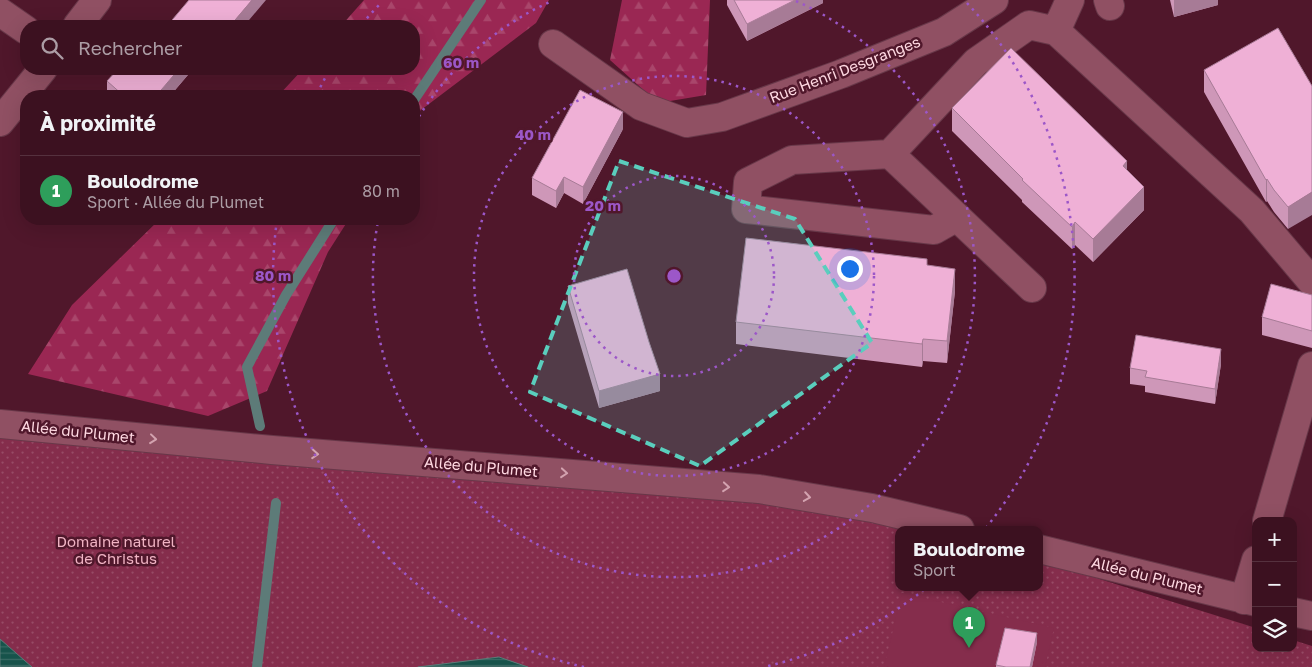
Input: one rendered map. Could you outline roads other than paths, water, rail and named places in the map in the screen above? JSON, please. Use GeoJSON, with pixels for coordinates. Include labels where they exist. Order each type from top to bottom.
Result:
{"type":"FeatureCollection","features":[{"type":"Feature","properties":{"kind":"street"},"geometry":{"type":"LineString","coordinates":[[82,20],[97,0]]}},
{"type":"Feature","properties":{"kind":"street","name":"Rue Henri Desgranges"},"geometry":{"type":"LineString","coordinates":[[553,44],[641,106],[687,123],[722,116],[849,70],[944,32],[994,0]]}},
{"type":"Feature","properties":{"kind":"street"},"geometry":{"type":"LineString","coordinates":[[1056,31],[1070,0]]}},
{"type":"Feature","properties":{"kind":"street"},"geometry":{"type":"LineString","coordinates":[[0,12],[20,26]]}},
{"type":"Feature","properties":{"kind":"street"},"geometry":{"type":"LineString","coordinates":[[956,217],[934,230],[746,209],[748,182],[792,160],[890,154],[976,62],[1029,25],[1056,31],[1252,210],[1312,282]]}},
{"type":"Feature","properties":{"kind":"street"},"geometry":{"type":"LineString","coordinates":[[26,90],[38,75]]}},
{"type":"Feature","properties":{"kind":"street"},"geometry":{"type":"LineString","coordinates":[[0,122],[20,97]]}},
{"type":"Feature","properties":{"kind":"street"},"geometry":{"type":"LineString","coordinates":[[890,154],[1032,288]]}},
{"type":"Feature","properties":{"kind":"street"},"geometry":{"type":"LineString","coordinates":[[1268,517],[1312,366]]}},
{"type":"Feature","properties":{"kind":"street","name":"Allée du Plumet"},"geometry":{"type":"LineString","coordinates":[[0,424],[282,451],[759,489],[872,508],[947,526]]}},
{"type":"Feature","properties":{"kind":"street","name":"Allée du Plumet"},"geometry":{"type":"LineString","coordinates":[[1043,550],[1250,601]]}},
{"type":"Feature","properties":{"kind":"street"},"geometry":{"type":"LineString","coordinates":[[1250,601],[1256,562]]}},
{"type":"Feature","properties":{"kind":"street"},"geometry":{"type":"LineString","coordinates":[[1297,613],[1312,616]]}},
{"type":"Feature","properties":{"kind":"waterway"},"geometry":{"type":"LineString","coordinates":[[420,91],[481,0]]}},
{"type":"Feature","properties":{"kind":"waterway"},"geometry":{"type":"LineString","coordinates":[[260,426],[247,367],[286,295],[330,225]]}},
{"type":"Feature","properties":{"kind":"waterway"},"geometry":{"type":"LineString","coordinates":[[257,667],[276,503]]}},
{"type":"Feature","properties":{"kind":"place","name":"Boulodrome"},"geometry":{"type":"Point","coordinates":[969,648]}},
{"type":"Feature","properties":{"kind":"park label","name":"Domaine naturel de Christus"},"geometry":{"type":"Point","coordinates":[116,550]}}]}
